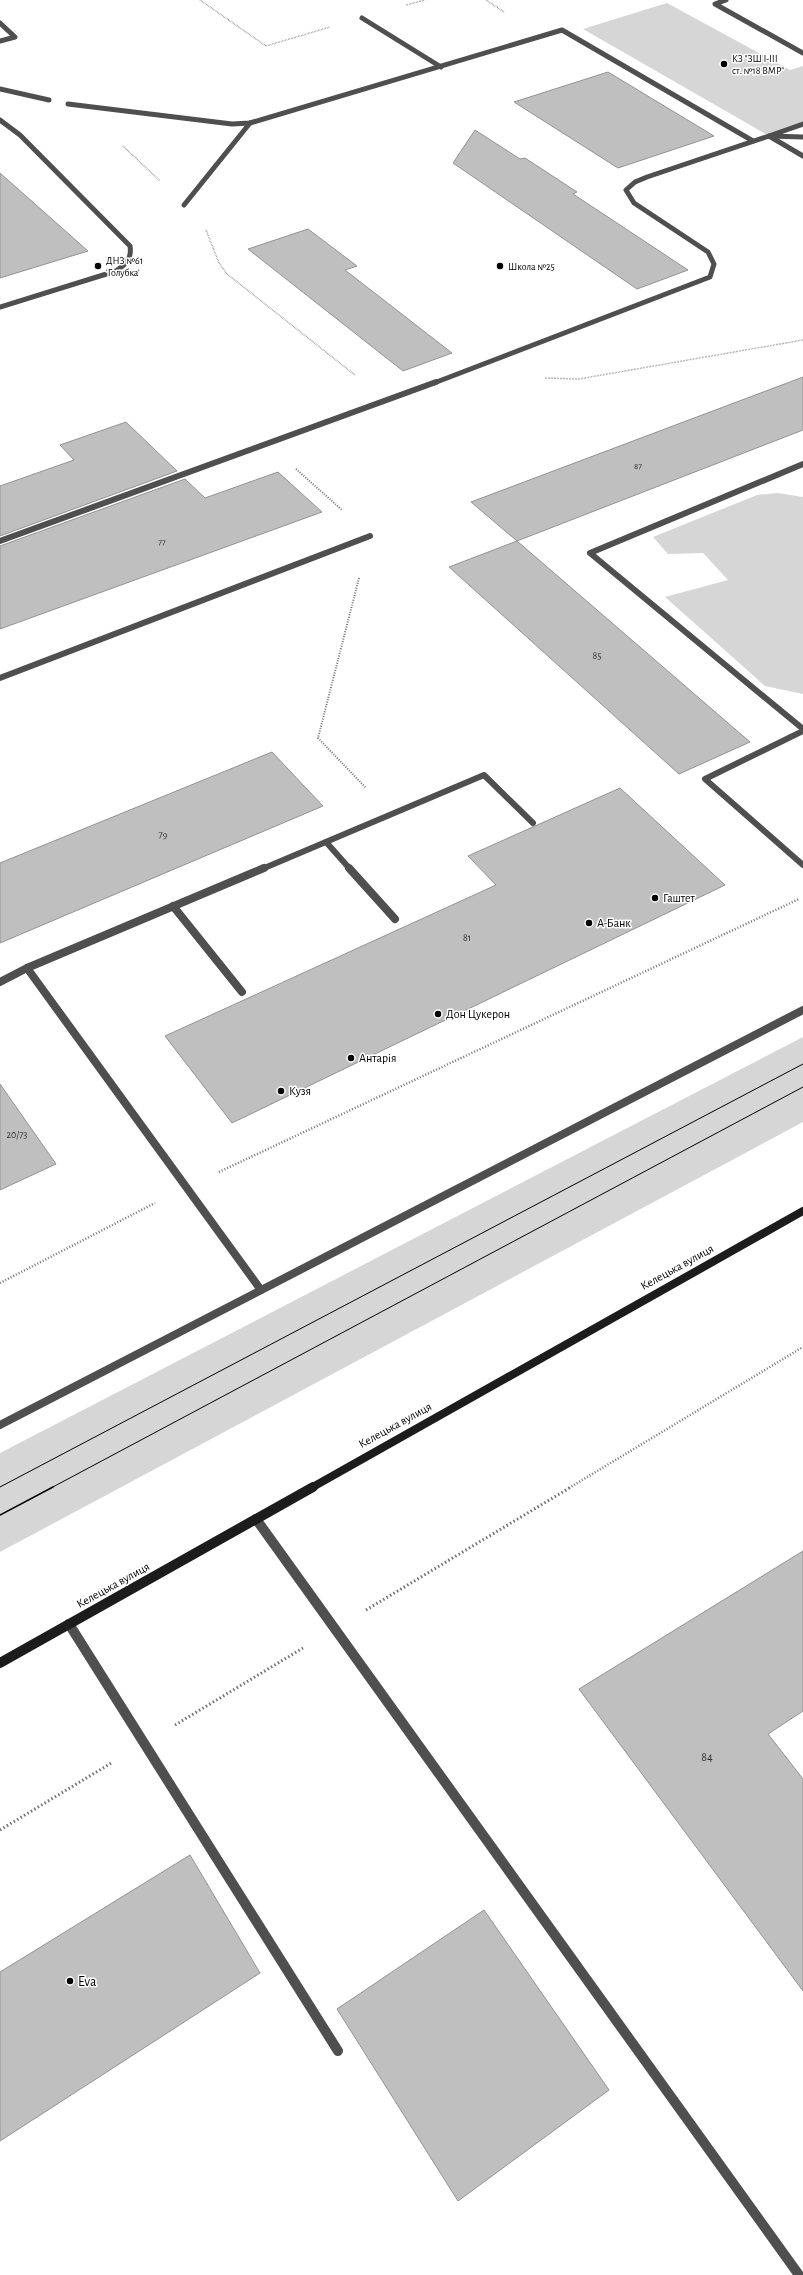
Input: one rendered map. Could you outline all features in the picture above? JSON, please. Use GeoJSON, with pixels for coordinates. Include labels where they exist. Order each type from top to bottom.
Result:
{"type":"FeatureCollection","features":[{"type":"Feature","properties":{"kind":"main road","name":"Келецька вулиця"},"geometry":{"type":"LineString","coordinates":[[0,1663],[803,1211]]}},
{"type":"Feature","properties":{"kind":"street"},"geometry":{"type":"LineString","coordinates":[[726,0],[715,4],[803,52]]}},
{"type":"Feature","properties":{"kind":"street"},"geometry":{"type":"LineString","coordinates":[[362,18],[441,67]]}},
{"type":"Feature","properties":{"kind":"street"},"geometry":{"type":"LineString","coordinates":[[0,23],[15,37],[0,41]]}},
{"type":"Feature","properties":{"kind":"street"},"geometry":{"type":"LineString","coordinates":[[68,104],[232,124],[250,123],[562,30],[753,140]]}},
{"type":"Feature","properties":{"kind":"street"},"geometry":{"type":"LineString","coordinates":[[0,90],[49,100]]}},
{"type":"Feature","properties":{"kind":"street"},"geometry":{"type":"LineString","coordinates":[[0,120],[20,135],[130,246],[131,253],[125,265],[116,271],[0,307]]}},
{"type":"Feature","properties":{"kind":"street"},"geometry":{"type":"LineString","coordinates":[[184,205],[250,123]]}},
{"type":"Feature","properties":{"kind":"street"},"geometry":{"type":"LineString","coordinates":[[0,541],[387,400],[710,277],[714,264],[708,252],[634,202],[628,196],[626,190],[635,182],[647,177],[803,124]]}},
{"type":"Feature","properties":{"kind":"street"},"geometry":{"type":"LineString","coordinates":[[769,136],[803,137]]}},
{"type":"Feature","properties":{"kind":"street"},"geometry":{"type":"LineString","coordinates":[[769,136],[803,156]]}},
{"type":"Feature","properties":{"kind":"street"},"geometry":{"type":"LineString","coordinates":[[803,464],[590,553],[803,730],[705,779],[803,865]]}},
{"type":"Feature","properties":{"kind":"street"},"geometry":{"type":"LineString","coordinates":[[0,678],[370,536]]}},
{"type":"Feature","properties":{"kind":"street"},"geometry":{"type":"LineString","coordinates":[[0,982],[27,968],[484,775],[533,823]]}},
{"type":"Feature","properties":{"kind":"street"},"geometry":{"type":"LineString","coordinates":[[326,842],[394,920]]}},
{"type":"Feature","properties":{"kind":"street"},"geometry":{"type":"LineString","coordinates":[[172,906],[242,992]]}},
{"type":"Feature","properties":{"kind":"street"},"geometry":{"type":"LineString","coordinates":[[27,968],[261,1290]]}},
{"type":"Feature","properties":{"kind":"street"},"geometry":{"type":"LineString","coordinates":[[0,1425],[803,1010]]}},
{"type":"Feature","properties":{"kind":"street"},"geometry":{"type":"LineString","coordinates":[[256,1519],[799,2275]]}},
{"type":"Feature","properties":{"kind":"street"},"geometry":{"type":"LineString","coordinates":[[69,1624],[338,2051]]}},
{"type":"Feature","properties":{"kind":"path"},"geometry":{"type":"LineString","coordinates":[[200,0],[266,46],[425,0]]}},
{"type":"Feature","properties":{"kind":"path"},"geometry":{"type":"LineString","coordinates":[[83,107],[184,205],[204,227],[211,239],[217,263],[227,274],[387,400]]}},
{"type":"Feature","properties":{"kind":"path"},"geometry":{"type":"LineString","coordinates":[[540,378],[579,379],[803,340]]}},
{"type":"Feature","properties":{"kind":"path"},"geometry":{"type":"LineString","coordinates":[[268,443],[370,536],[318,738],[390,814]]}},
{"type":"Feature","properties":{"kind":"path"},"geometry":{"type":"LineString","coordinates":[[0,1283],[187,1187],[803,897]]}},
{"type":"Feature","properties":{"kind":"path"},"geometry":{"type":"LineString","coordinates":[[0,1830],[803,1347]]}},
{"type":"Feature","properties":{"kind":"shaded area","name":"КЗ \"ЗШ І-ІІІ ст. №18 ВМР\""},"geometry":{"type":"Polygon","coordinates":[[[667,3],[790,70],[803,66],[803,124],[769,136],[583,29],[667,3]]]}},
{"type":"Feature","properties":{"kind":"shaded area"},"geometry":{"type":"Polygon","coordinates":[[[778,493],[803,497],[803,694],[765,686],[665,597],[728,580],[703,553],[668,554],[653,537],[757,495],[778,493]]]}},
{"type":"Feature","properties":{"kind":"shaded area"},"geometry":{"type":"Polygon","coordinates":[[[803,1037],[803,1122],[0,1552],[0,1453],[803,1037]]]}},
{"type":"Feature","properties":{"kind":"building"},"geometry":{"type":"Polygon","coordinates":[[[608,72],[714,136],[618,168],[514,102],[608,72]]]}},
{"type":"Feature","properties":{"kind":"building"},"geometry":{"type":"Polygon","coordinates":[[[475,130],[520,159],[525,158],[577,192],[573,194],[688,270],[637,289],[453,163],[475,130]]]}},
{"type":"Feature","properties":{"kind":"building"},"geometry":{"type":"Polygon","coordinates":[[[0,173],[88,251],[0,278],[0,173]]]}},
{"type":"Feature","properties":{"kind":"building"},"geometry":{"type":"Polygon","coordinates":[[[308,229],[357,266],[345,270],[452,353],[403,371],[248,249],[308,229]]]}},
{"type":"Feature","properties":{"kind":"building"},"geometry":{"type":"Polygon","coordinates":[[[803,377],[803,430],[517,541],[471,502],[803,377]]]}},
{"type":"Feature","properties":{"kind":"building"},"geometry":{"type":"Polygon","coordinates":[[[126,422],[177,471],[0,536],[0,486],[74,460],[60,445],[126,422]]]}},
{"type":"Feature","properties":{"kind":"building"},"geometry":{"type":"Polygon","coordinates":[[[278,472],[322,512],[0,629],[0,546],[185,479],[205,498],[278,472]]]}},
{"type":"Feature","properties":{"kind":"building"},"geometry":{"type":"Polygon","coordinates":[[[517,541],[750,742],[679,774],[449,567],[517,541]]]}},
{"type":"Feature","properties":{"kind":"building"},"geometry":{"type":"Polygon","coordinates":[[[272,752],[323,806],[0,943],[0,863],[272,752]]]}},
{"type":"Feature","properties":{"kind":"building"},"geometry":{"type":"Polygon","coordinates":[[[620,788],[725,885],[232,1123],[165,1036],[496,885],[468,856],[620,788]]]}},
{"type":"Feature","properties":{"kind":"building"},"geometry":{"type":"Polygon","coordinates":[[[0,1084],[56,1164],[0,1190],[0,1084]]]}},
{"type":"Feature","properties":{"kind":"building"},"geometry":{"type":"Polygon","coordinates":[[[803,1551],[803,1711],[768,1734],[803,1779],[803,1991],[579,1689],[803,1551]]]}},
{"type":"Feature","properties":{"kind":"building"},"geometry":{"type":"Polygon","coordinates":[[[190,1855],[260,1973],[0,2141],[0,1972],[190,1855]]]}},
{"type":"Feature","properties":{"kind":"building"},"geometry":{"type":"Polygon","coordinates":[[[484,1910],[609,2090],[458,2201],[337,2009],[484,1910]]]}},
{"type":"Feature","properties":{"kind":"tram line"},"geometry":{"type":"LineString","coordinates":[[0,1487],[803,1064]]}},
{"type":"Feature","properties":{"kind":"tram line"},"geometry":{"type":"LineString","coordinates":[[51,1488],[803,1087]]}},
{"type":"Feature","properties":{"kind":"tram line"},"geometry":{"type":"LineString","coordinates":[[0,1515],[53,1487]]}},
{"type":"Feature","properties":{"kind":"place","name":"КЗ \"ЗШ І-ІІІ ст. №18 ВМР\""},"geometry":{"type":"Point","coordinates":[724,64]}},
{"type":"Feature","properties":{"kind":"place","name":"ДНЗ №61 'Голубка'"},"geometry":{"type":"Point","coordinates":[98,266]}},
{"type":"Feature","properties":{"kind":"place","name":"Школа №25"},"geometry":{"type":"Point","coordinates":[500,266]}},
{"type":"Feature","properties":{"kind":"place","name":"Гаштет"},"geometry":{"type":"Point","coordinates":[655,898]}},
{"type":"Feature","properties":{"kind":"place","name":"А-Банк"},"geometry":{"type":"Point","coordinates":[589,923]}},
{"type":"Feature","properties":{"kind":"place","name":"Дон Цукерон"},"geometry":{"type":"Point","coordinates":[438,1014]}},
{"type":"Feature","properties":{"kind":"place","name":"Антарія"},"geometry":{"type":"Point","coordinates":[351,1058]}},
{"type":"Feature","properties":{"kind":"place","name":"Кузя"},"geometry":{"type":"Point","coordinates":[281,1091]}},
{"type":"Feature","properties":{"kind":"place","name":"Eva"},"geometry":{"type":"Point","coordinates":[70,1981]}}]}
